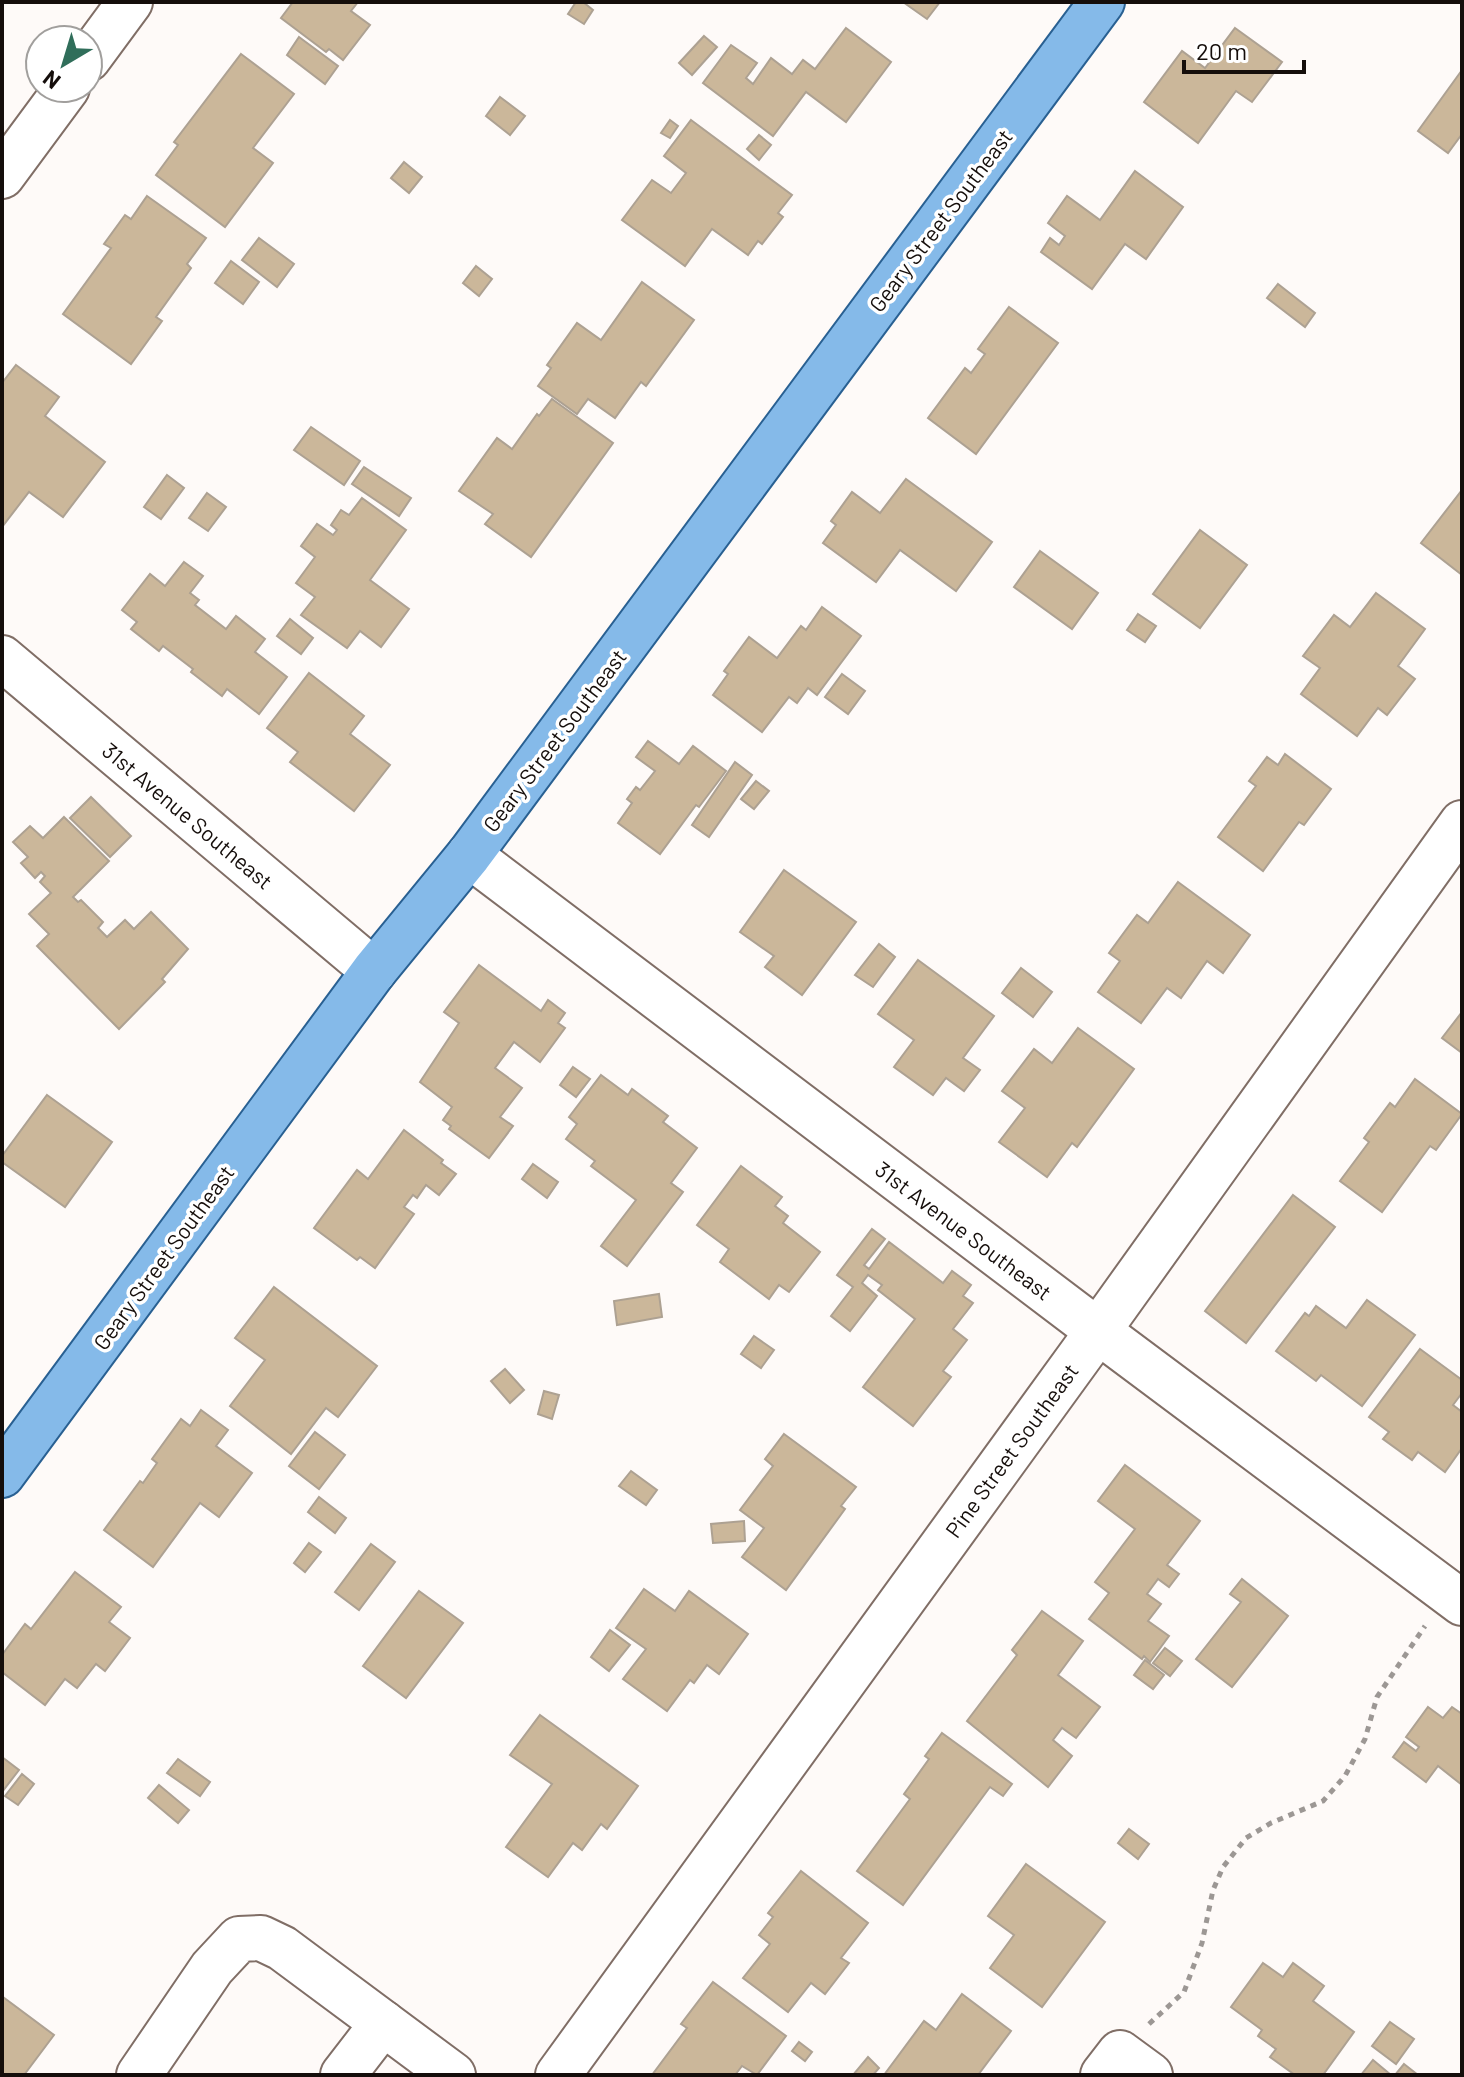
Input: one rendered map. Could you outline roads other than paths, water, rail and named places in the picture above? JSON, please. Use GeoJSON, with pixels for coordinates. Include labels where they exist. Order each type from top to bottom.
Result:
{"type":"FeatureCollection","features":[{"type":"Feature","properties":{"kind":"main road","name":"Geary Street Southeast"},"geometry":{"type":"LineString","coordinates":[[2,1475],[374,971],[469,855],[1102,2]]}},
{"type":"Feature","properties":{"kind":"street"},"geometry":{"type":"LineString","coordinates":[[104,37],[130,2]]}},
{"type":"Feature","properties":{"kind":"street"},"geometry":{"type":"LineString","coordinates":[[2,176],[55,104]]}},
{"type":"Feature","properties":{"kind":"street","name":"31st Avenue Southeast"},"geometry":{"type":"LineString","coordinates":[[2,658],[374,971]]}},
{"type":"Feature","properties":{"kind":"street","name":"Pine Street Southeast"},"geometry":{"type":"LineString","coordinates":[[558,2075],[1462,823]]}},
{"type":"Feature","properties":{"kind":"street","name":"31st Avenue Southeast"},"geometry":{"type":"LineString","coordinates":[[469,855],[1456,1598]]}},
{"type":"Feature","properties":{"kind":"street"},"geometry":{"type":"LineString","coordinates":[[139,2075],[212,1968],[239,1939],[261,1938],[282,1948],[453,2075]]}},
{"type":"Feature","properties":{"kind":"street"},"geometry":{"type":"LineString","coordinates":[[343,2075],[383,2023]]}}]}
